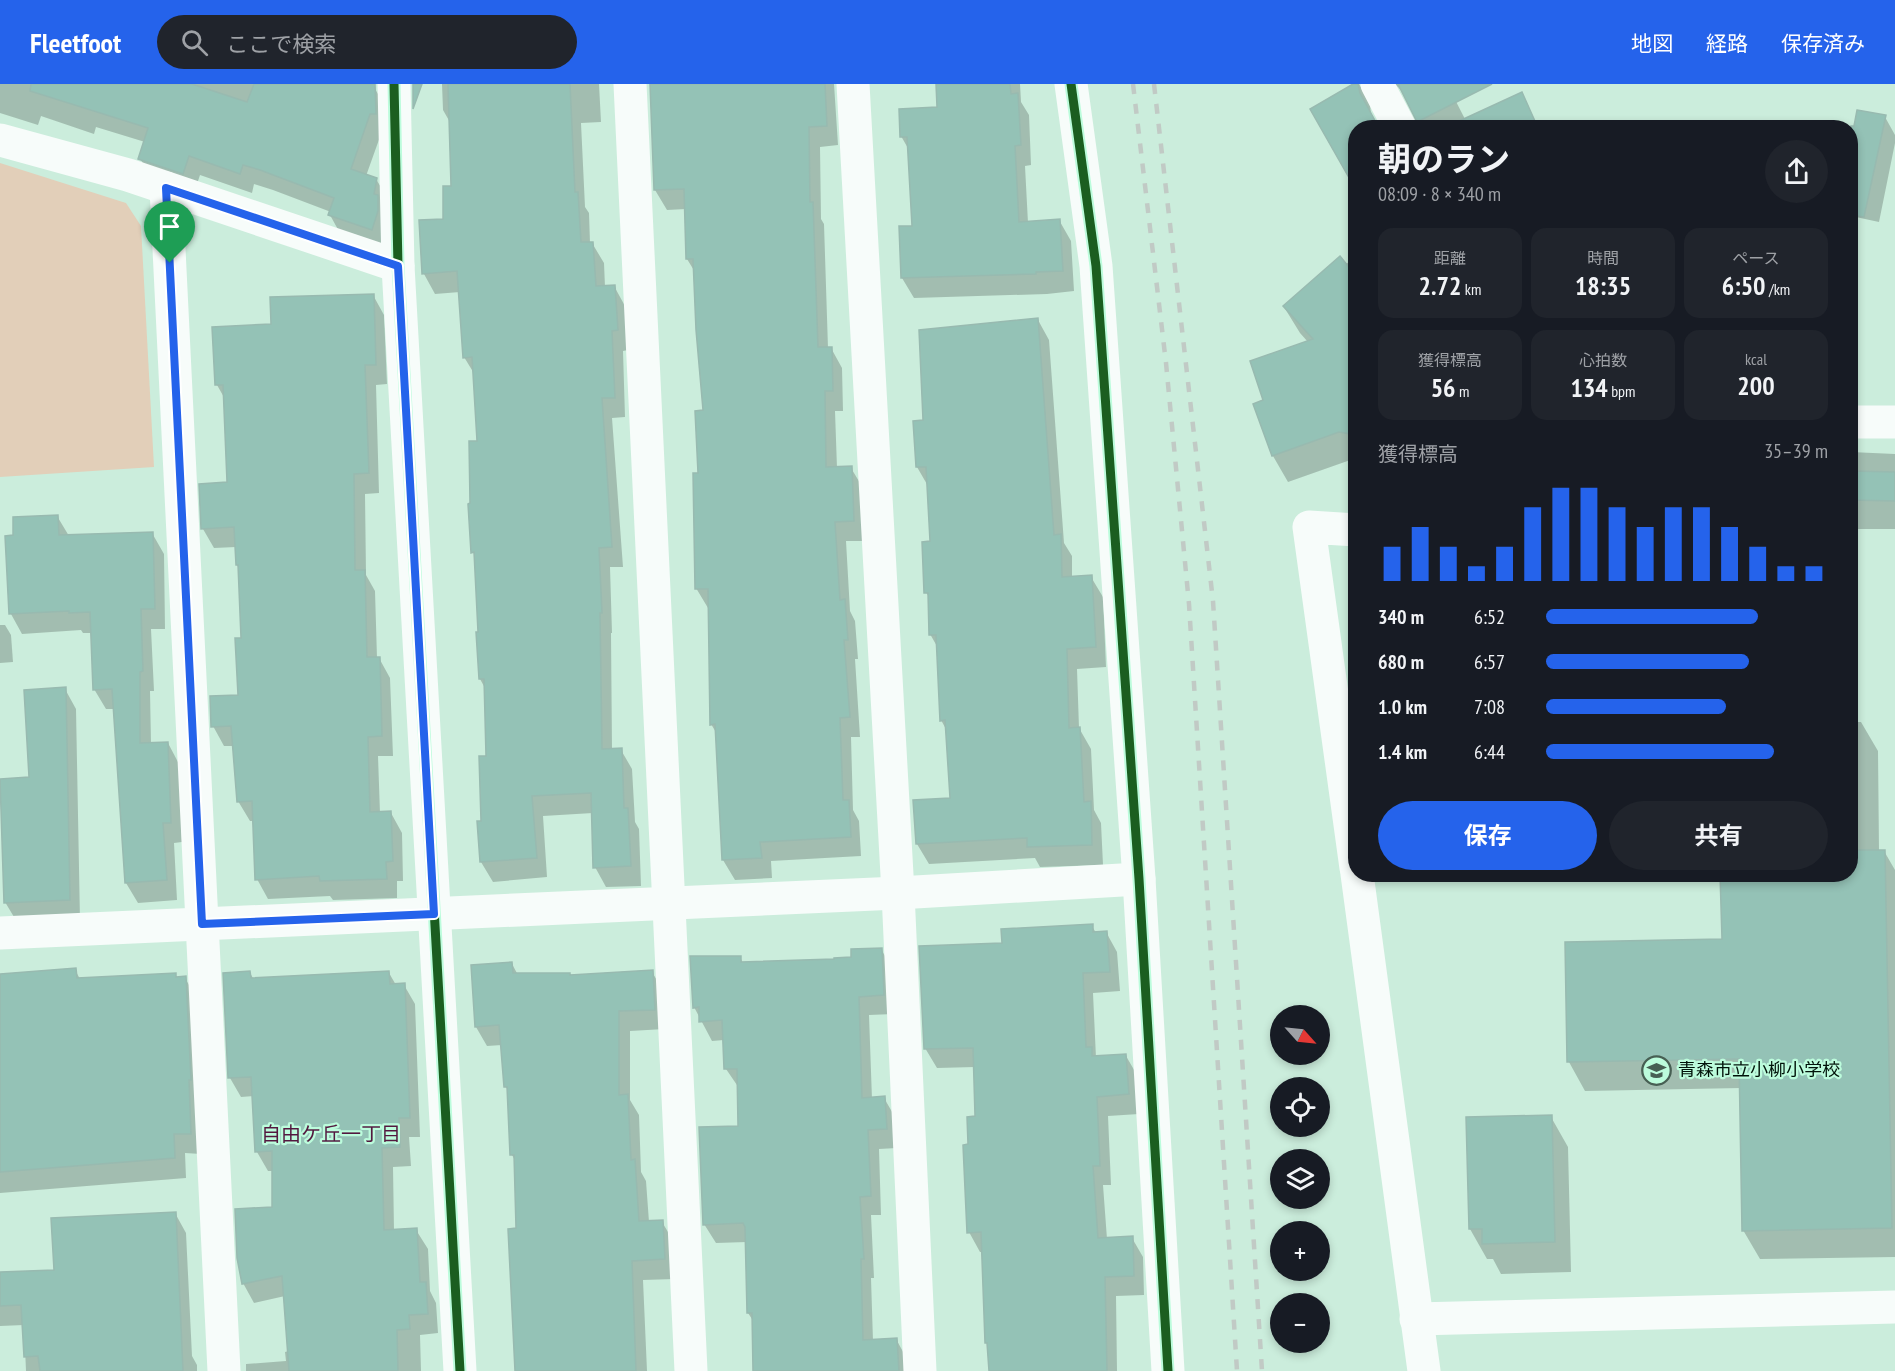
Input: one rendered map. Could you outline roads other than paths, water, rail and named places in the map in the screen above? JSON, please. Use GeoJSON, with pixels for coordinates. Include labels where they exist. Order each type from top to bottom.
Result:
{"type":"FeatureCollection","features":[{"type":"Feature","properties":{"kind":"street"},"geometry":{"type":"LineString","coordinates":[[394,84],[398,266],[460,1371]]}},
{"type":"Feature","properties":{"kind":"street"},"geometry":{"type":"LineString","coordinates":[[630,84],[691,1371]]}},
{"type":"Feature","properties":{"kind":"street"},"geometry":{"type":"LineString","coordinates":[[853,84],[898,893],[920,1371]]}},
{"type":"Feature","properties":{"kind":"street"},"geometry":{"type":"LineString","coordinates":[[1071,84],[1096,266],[1139,879],[1168,1371]]}},
{"type":"Feature","properties":{"kind":"street"},"geometry":{"type":"LineString","coordinates":[[1377,84],[1396,120]]}},
{"type":"Feature","properties":{"kind":"street"},"geometry":{"type":"LineString","coordinates":[[0,140],[128,175],[398,266]]}},
{"type":"Feature","properties":{"kind":"street"},"geometry":{"type":"LineString","coordinates":[[166,188],[224,1371]]}},
{"type":"Feature","properties":{"kind":"street"},"geometry":{"type":"LineString","coordinates":[[1858,422],[1895,422]]}},
{"type":"Feature","properties":{"kind":"street"},"geometry":{"type":"LineString","coordinates":[[1348,529],[1309,527],[1348,810]]}},
{"type":"Feature","properties":{"kind":"street"},"geometry":{"type":"LineString","coordinates":[[0,933],[898,893],[1139,879]]}},
{"type":"Feature","properties":{"kind":"street"},"geometry":{"type":"LineString","coordinates":[[1358,882],[1424,1371]]}},
{"type":"Feature","properties":{"kind":"street"},"geometry":{"type":"LineString","coordinates":[[1416,1319],[1895,1307]]}},
{"type":"Feature","properties":{"kind":"railway"},"geometry":{"type":"LineString","coordinates":[[1133,84],[1166,363],[1189,604],[1237,1371]]}},
{"type":"Feature","properties":{"kind":"railway"},"geometry":{"type":"LineString","coordinates":[[1154,84],[1213,601],[1262,1371]]}},
{"type":"Feature","properties":{"kind":"place","name":"青森市立小柳小学校"},"geometry":{"type":"Point","coordinates":[1657,1070]}},
{"type":"Feature","properties":{"kind":"district","name":"自由ケ丘一丁目"},"geometry":{"type":"Point","coordinates":[331,1134]}}]}
